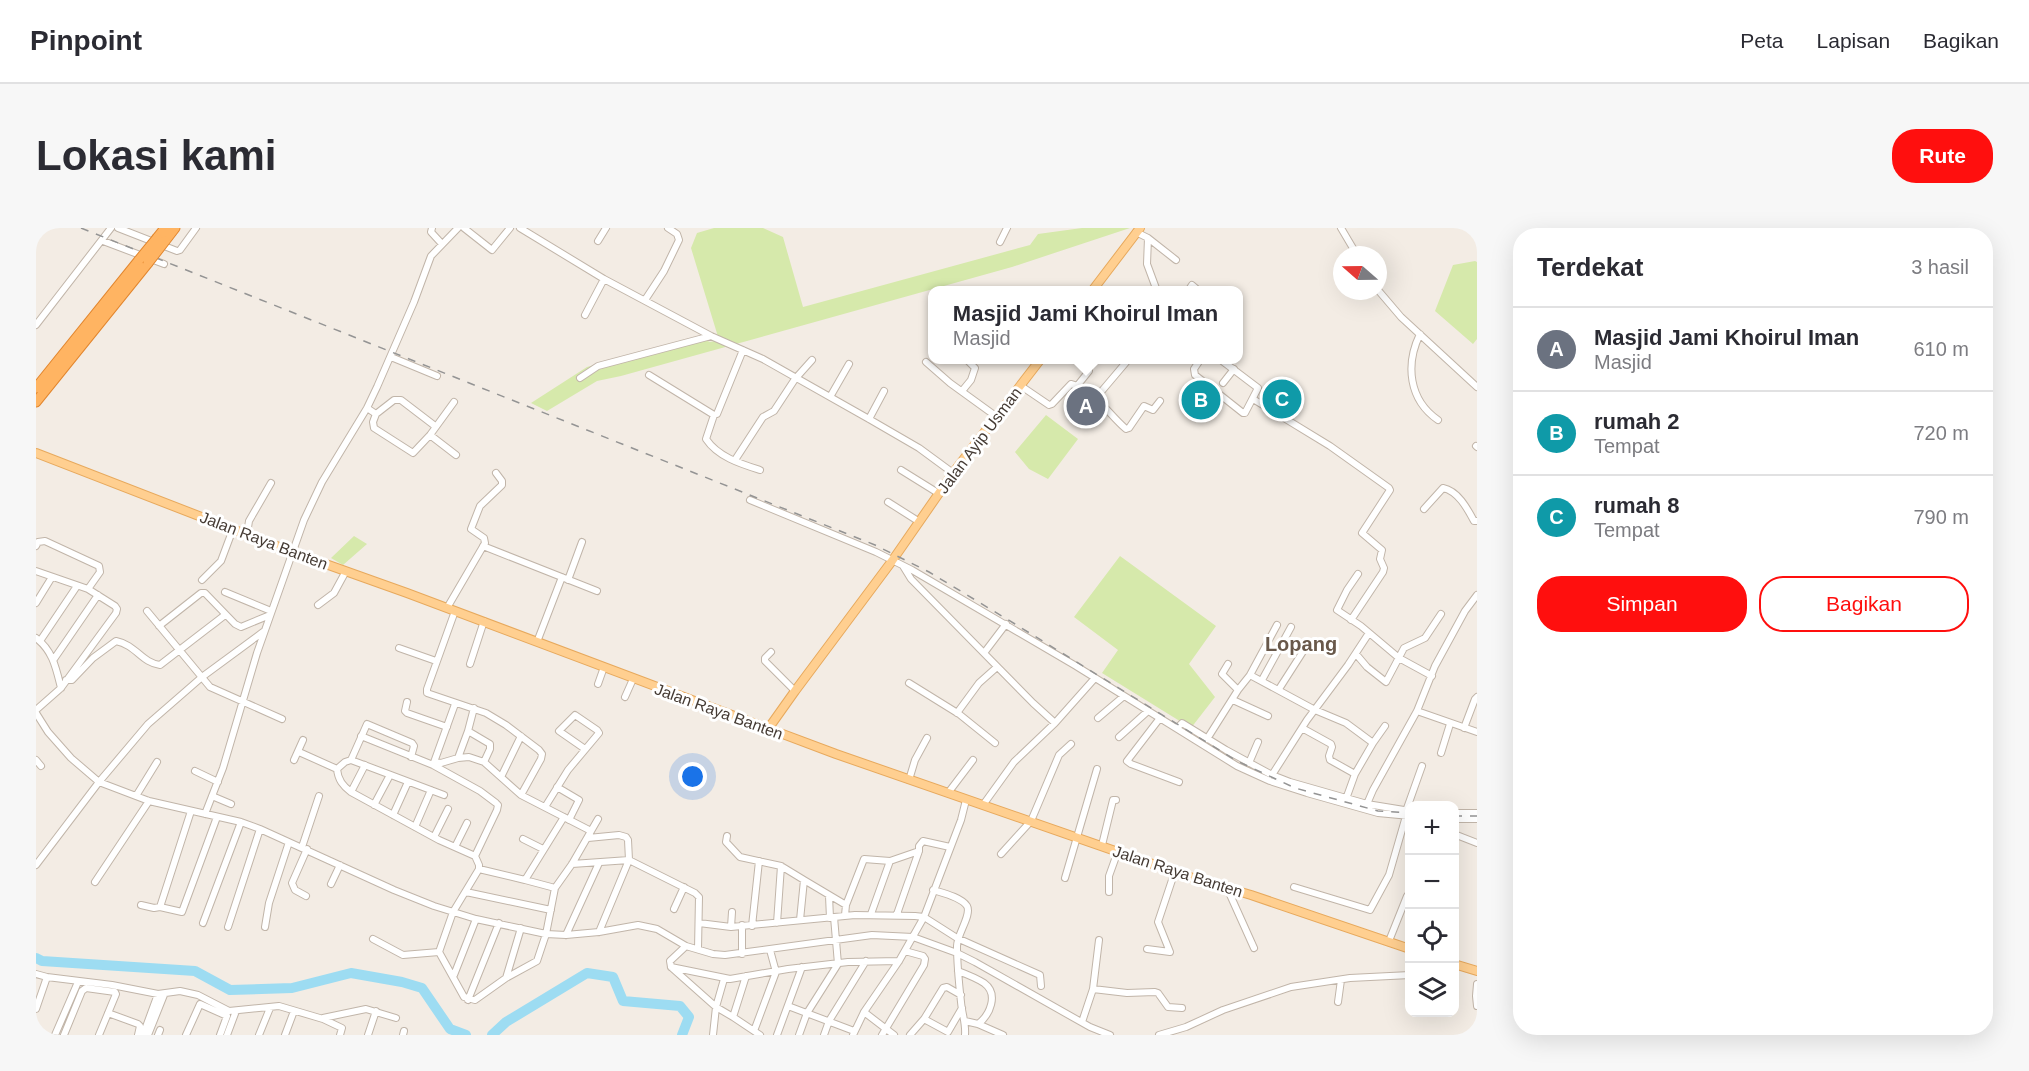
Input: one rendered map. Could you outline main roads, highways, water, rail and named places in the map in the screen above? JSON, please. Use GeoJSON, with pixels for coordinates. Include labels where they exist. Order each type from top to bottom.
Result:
{"type":"FeatureCollection","features":[{"type":"Feature","properties":{"kind":"highway"},"geometry":{"type":"LineString","coordinates":[[161,239],[165,228]]}},
{"type":"Feature","properties":{"kind":"highway"},"geometry":{"type":"LineString","coordinates":[[36,402],[161,239],[175,228]]}},
{"type":"Feature","properties":{"kind":"highway"},"geometry":{"type":"LineString","coordinates":[[36,388],[144,262]]}},
{"type":"Feature","properties":{"kind":"main road"},"geometry":{"type":"LineString","coordinates":[[1096,286],[1138,230]]}},
{"type":"Feature","properties":{"kind":"main road","name":"Jalan Ayip Usman"},"geometry":{"type":"LineString","coordinates":[[768,729],[892,561],[953,473],[1037,364]]}},
{"type":"Feature","properties":{"kind":"main road","name":"Jalan Raya Banten"},"geometry":{"type":"LineString","coordinates":[[36,453],[292,552],[538,639],[604,668],[909,780],[1405,947]]}},
{"type":"Feature","properties":{"kind":"main road"},"geometry":{"type":"LineString","coordinates":[[1459,965],[1477,971]]}},
{"type":"Feature","properties":{"kind":"waterway"},"geometry":{"type":"LineString","coordinates":[[36,958],[42,961],[195,971],[230,990],[292,988],[351,973],[402,982],[422,988],[450,1029],[466,1035]]}},
{"type":"Feature","properties":{"kind":"waterway"},"geometry":{"type":"LineString","coordinates":[[492,1035],[506,1022],[587,973],[613,977],[623,1001],[680,1006],[689,1017],[682,1035]]}},
{"type":"Feature","properties":{"kind":"railway"},"geometry":{"type":"LineString","coordinates":[[81,228],[875,545],[929,572],[1237,761],[1295,788],[1378,811],[1405,813]]}},
{"type":"Feature","properties":{"kind":"railway"},"geometry":{"type":"LineString","coordinates":[[1459,816],[1477,816]]}},
{"type":"Feature","properties":{"kind":"place","name":"rumah 8"},"geometry":{"type":"Point","coordinates":[1282,399]}},
{"type":"Feature","properties":{"kind":"place","name":"rumah 2"},"geometry":{"type":"Point","coordinates":[1201,400]}},
{"type":"Feature","properties":{"kind":"place","name":"Masjid Jami Khoirul Iman"},"geometry":{"type":"Point","coordinates":[1086,406]}},
{"type":"Feature","properties":{"kind":"district","name":"Lopang"},"geometry":{"type":"Point","coordinates":[1301,644]}}]}
